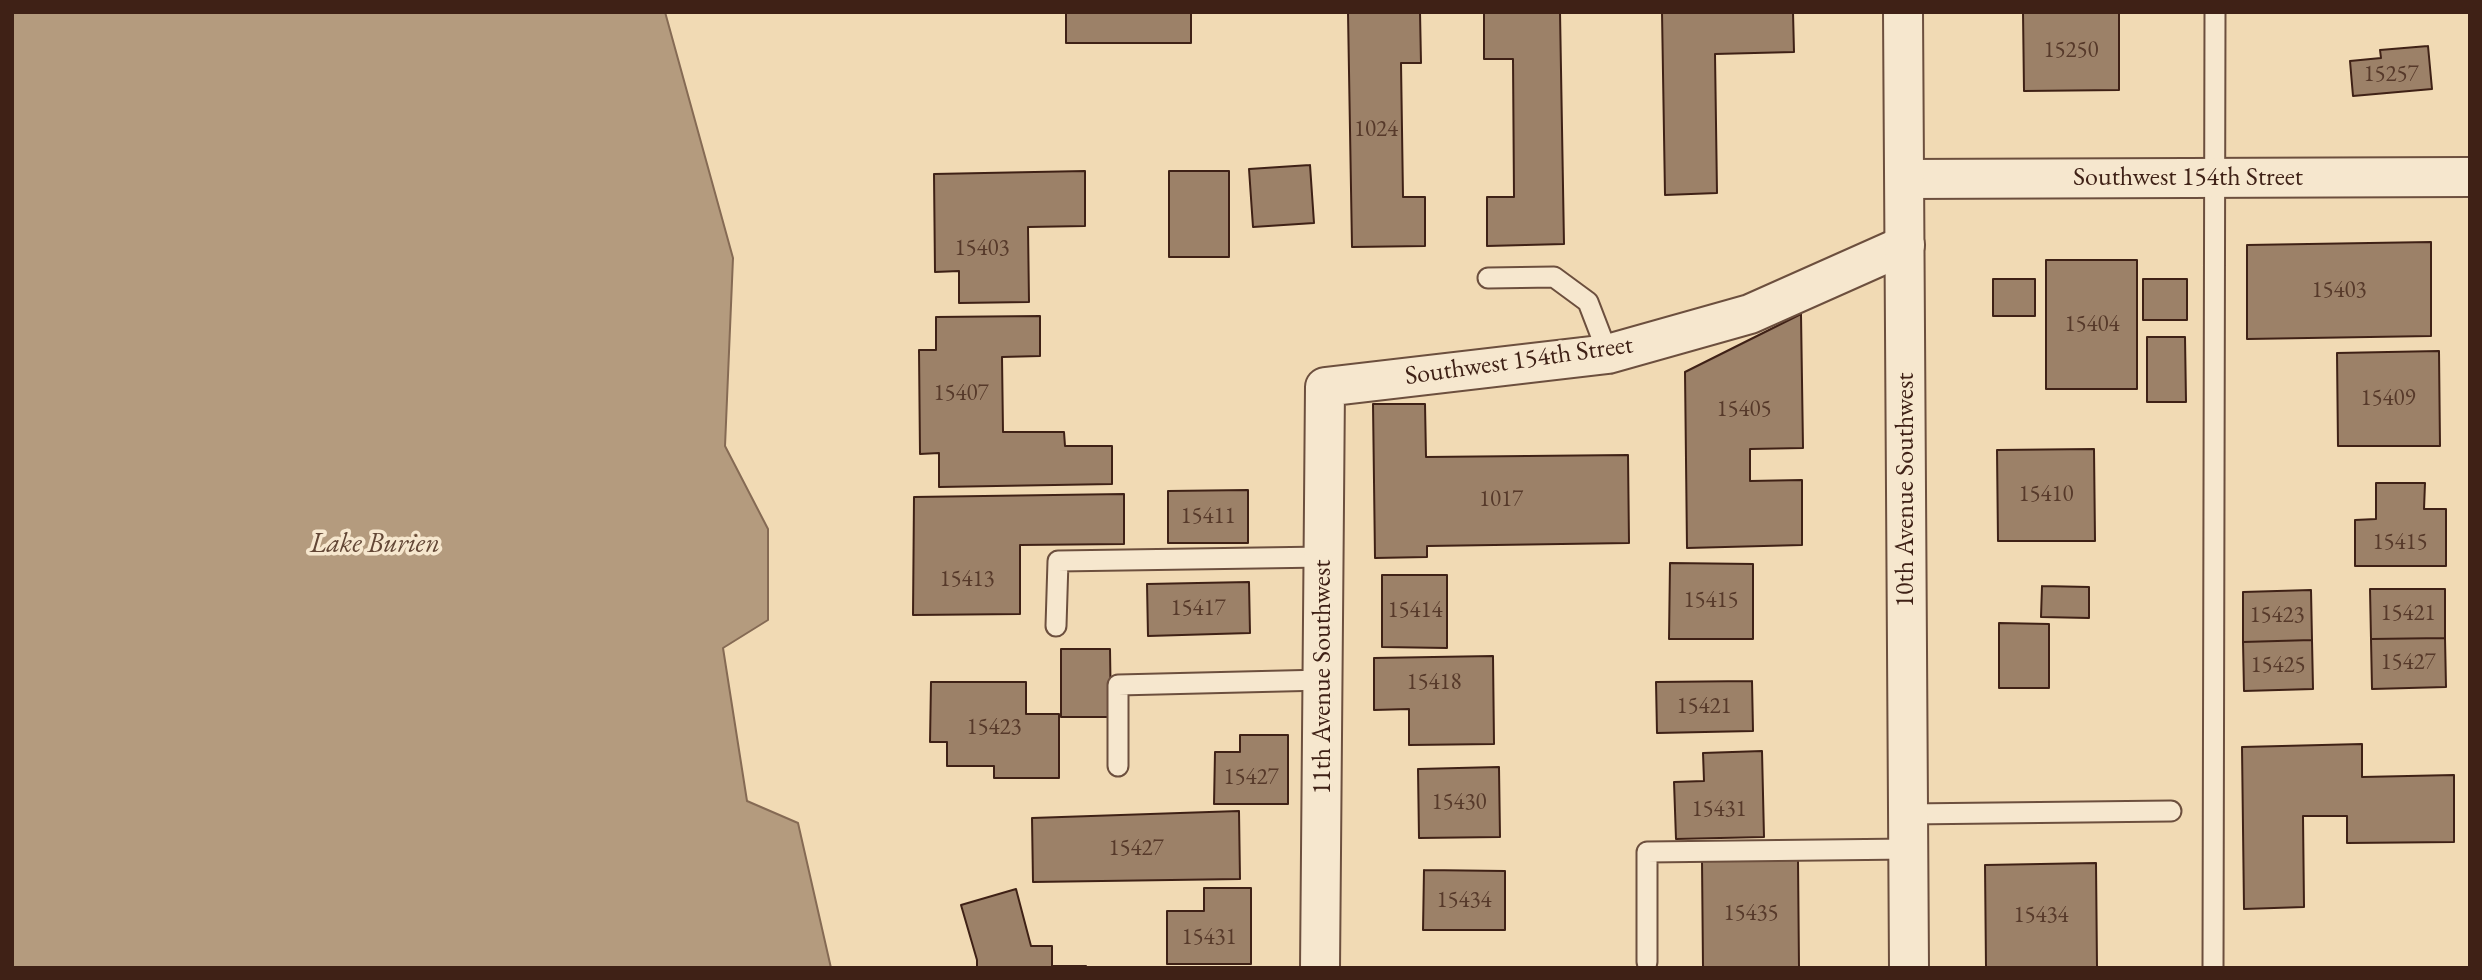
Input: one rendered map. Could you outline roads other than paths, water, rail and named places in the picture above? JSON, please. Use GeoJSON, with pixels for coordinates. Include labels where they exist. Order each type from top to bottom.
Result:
{"type":"FeatureCollection","features":[{"type":"Feature","properties":{"kind":"street","name":"10th Avenue Southwest"},"geometry":{"type":"LineString","coordinates":[[1903,12],[1909,968]]}},
{"type":"Feature","properties":{"kind":"street","name":"Southwest 154th Street"},"geometry":{"type":"LineString","coordinates":[[1905,180],[2470,177]]}},
{"type":"Feature","properties":{"kind":"street","name":"Southwest 154th Street"},"geometry":{"type":"LineString","coordinates":[[1325,387],[1608,354],[1750,314],[1905,245]]}},
{"type":"Feature","properties":{"kind":"street","name":"11th Avenue Southwest"},"geometry":{"type":"LineString","coordinates":[[1321,968],[1325,387]]}},
{"type":"Feature","properties":{"kind":"lane"},"geometry":{"type":"LineString","coordinates":[[2213,968],[2215,12]]}},
{"type":"Feature","properties":{"kind":"lane"},"geometry":{"type":"LineString","coordinates":[[1488,278],[1554,277],[1588,302],[1608,354]]}},
{"type":"Feature","properties":{"kind":"lane"},"geometry":{"type":"LineString","coordinates":[[1056,626],[1058,561],[1324,557]]}},
{"type":"Feature","properties":{"kind":"lane"},"geometry":{"type":"LineString","coordinates":[[1118,766],[1118,685],[1324,680]]}},
{"type":"Feature","properties":{"kind":"lane"},"geometry":{"type":"LineString","coordinates":[[1647,962],[1647,852],[2171,811]]}},
{"type":"Feature","properties":{"kind":"water","name":"Lake Burien"},"geometry":{"type":"Polygon","coordinates":[[[12,12],[665,12],[733,258],[725,446],[768,529],[768,620],[723,648],[747,801],[798,823],[831,968],[12,968],[12,12]]]}}]}
